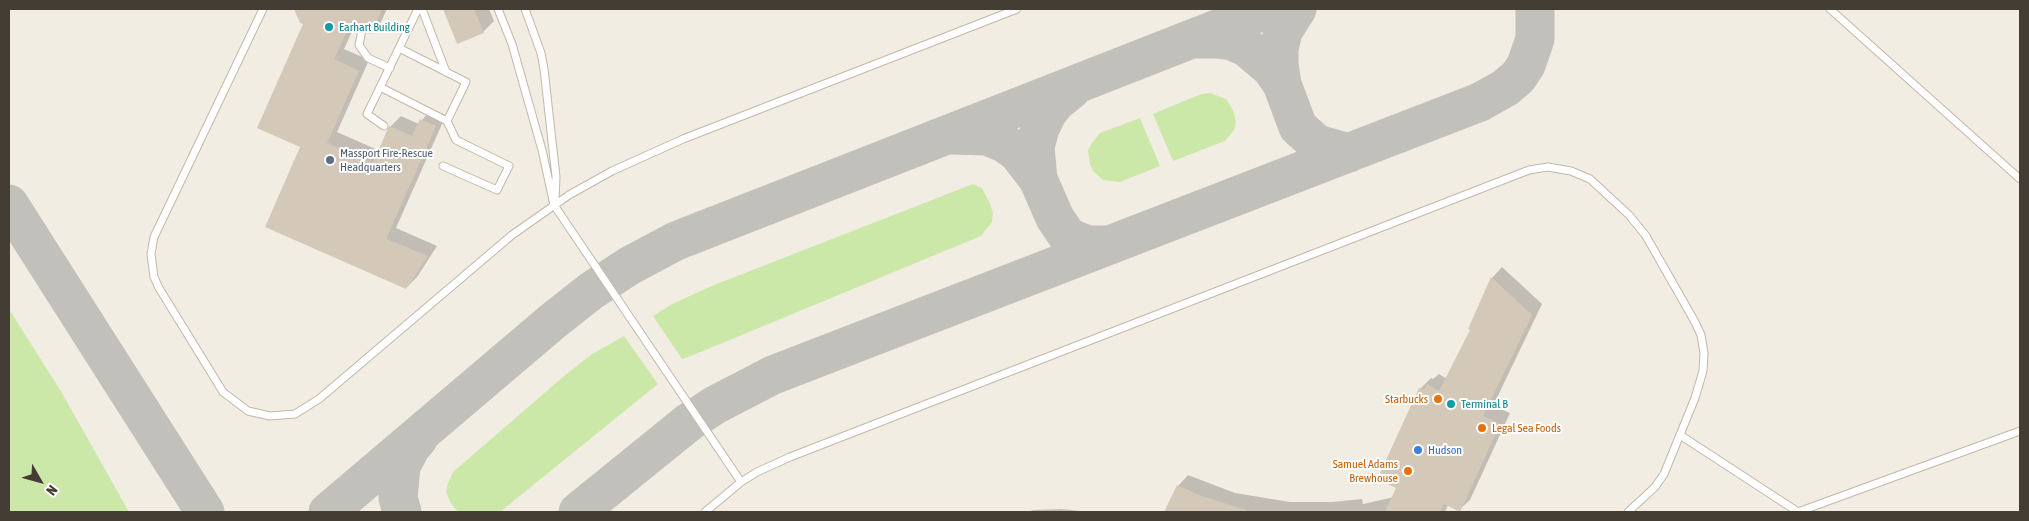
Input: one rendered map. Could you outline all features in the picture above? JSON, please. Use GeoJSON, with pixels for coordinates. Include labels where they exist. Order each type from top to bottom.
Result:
{"type":"FeatureCollection","features":[{"type":"Feature","properties":{"kind":"lane"},"geometry":{"type":"LineString","coordinates":[[263,9],[154,237],[151,254],[154,277],[159,288],[222,392],[248,412],[270,416],[295,414],[308,408],[512,236],[554,205],[604,175],[637,158],[1017,9]]}},
{"type":"Feature","properties":{"kind":"lane"},"geometry":{"type":"LineString","coordinates":[[384,126],[368,114],[418,9]]}},
{"type":"Feature","properties":{"kind":"lane"},"geometry":{"type":"LineString","coordinates":[[422,9],[446,72]]}},
{"type":"Feature","properties":{"kind":"lane"},"geometry":{"type":"LineString","coordinates":[[498,9],[514,51],[542,150],[554,205],[741,482]]}},
{"type":"Feature","properties":{"kind":"lane"},"geometry":{"type":"LineString","coordinates":[[525,9],[541,53],[544,69],[556,177],[554,205]]}},
{"type":"Feature","properties":{"kind":"lane"},"geometry":{"type":"LineString","coordinates":[[1830,9],[2020,179]]}},
{"type":"Feature","properties":{"kind":"lane"},"geometry":{"type":"LineString","coordinates":[[362,30],[359,45],[368,58],[390,68]]}},
{"type":"Feature","properties":{"kind":"lane"},"geometry":{"type":"LineString","coordinates":[[399,48],[466,82],[447,122]]}},
{"type":"Feature","properties":{"kind":"lane"},"geometry":{"type":"LineString","coordinates":[[380,87],[447,122],[456,140],[509,166],[497,190],[444,166]]}},
{"type":"Feature","properties":{"kind":"lane"},"geometry":{"type":"LineString","coordinates":[[705,512],[741,482],[757,472],[798,454],[1529,170],[1548,167],[1572,171],[1590,179],[1622,207],[1646,236],[1696,322],[1701,335],[1704,354],[1703,371],[1696,398],[1664,474],[1655,487],[1628,512]]}},
{"type":"Feature","properties":{"kind":"lane"},"geometry":{"type":"LineString","coordinates":[[1680,435],[1798,512],[2020,431]]}},
{"type":"Feature","properties":{"kind":"green space"},"geometry":{"type":"Polygon","coordinates":[[[1210,93],[1226,99],[1233,110],[1236,121],[1234,130],[1225,141],[1173,161],[1153,114],[1201,94],[1210,93]]]}},
{"type":"Feature","properties":{"kind":"green space"},"geometry":{"type":"Polygon","coordinates":[[[1140,118],[1160,166],[1120,182],[1103,180],[1093,171],[1090,164],[1088,150],[1092,143],[1100,133],[1140,118]]]}},
{"type":"Feature","properties":{"kind":"green space"},"geometry":{"type":"Polygon","coordinates":[[[973,184],[982,188],[993,213],[992,222],[981,236],[691,356],[682,359],[653,316],[672,304],[714,285],[973,184]]]}},
{"type":"Feature","properties":{"kind":"green space"},"geometry":{"type":"Polygon","coordinates":[[[9,309],[62,393],[129,512],[9,512],[9,309]]]}},
{"type":"Feature","properties":{"kind":"green space"},"geometry":{"type":"Polygon","coordinates":[[[624,336],[658,384],[500,512],[458,512],[450,502],[446,491],[453,472],[564,376],[592,354],[624,336]]]}},
{"type":"Feature","properties":{"kind":"building","name":"Massport Fire-Rescue Headquarters"},"geometry":{"type":"Polygon","coordinates":[[[294,9],[382,9],[371,34],[367,32],[367,28],[364,25],[357,28],[350,25],[334,59],[359,71],[327,143],[373,163],[389,126],[412,136],[420,119],[436,126],[386,239],[428,256],[406,289],[265,227],[300,147],[257,128],[303,24],[300,23],[294,9]]]}},
{"type":"Feature","properties":{"kind":"building"},"geometry":{"type":"Polygon","coordinates":[[[443,9],[474,9],[484,33],[457,44],[443,9]]]}},
{"type":"Feature","properties":{"kind":"building","name":"Terminal B"},"geometry":{"type":"Polygon","coordinates":[[[1491,277],[1532,315],[1483,416],[1500,424],[1460,512],[1444,504],[1440,512],[1385,512],[1396,488],[1383,482],[1385,476],[1380,473],[1419,388],[1424,390],[1427,384],[1439,391],[1470,330],[1468,329],[1491,277]]]}},
{"type":"Feature","properties":{"kind":"building"},"geometry":{"type":"Polygon","coordinates":[[[1177,485],[1201,496],[1246,510],[1246,512],[1164,512],[1177,485]]]}},
{"type":"Feature","properties":{"kind":"taxiway"},"geometry":{"type":"LineString","coordinates":[[328,512],[553,321],[591,291],[629,266],[676,241],[1268,9]]}},
{"type":"Feature","properties":{"kind":"taxiway"},"geometry":{"type":"LineString","coordinates":[[1297,9],[1283,31],[1279,49],[1282,84],[1298,127],[1317,144],[1349,153]]}},
{"type":"Feature","properties":{"kind":"taxiway"},"geometry":{"type":"LineString","coordinates":[[578,512],[689,422],[715,405],[773,375],[1480,102],[1505,88],[1518,77],[1526,65],[1535,39],[1535,9]]}},
{"type":"Feature","properties":{"kind":"taxiway"},"geometry":{"type":"LineString","coordinates":[[1194,39],[1232,41],[1246,47],[1271,68],[1282,84]]}},
{"type":"Feature","properties":{"kind":"taxiway"},"geometry":{"type":"LineString","coordinates":[[1072,89],[1056,102],[1048,112],[1040,128],[1035,147],[1038,179],[1055,218],[1068,237],[1088,245],[1109,245]]}},
{"type":"Feature","properties":{"kind":"taxiway"},"geometry":{"type":"LineString","coordinates":[[951,135],[987,136],[1004,143],[1018,153],[1038,179]]}},
{"type":"Feature","properties":{"kind":"taxiway"},"geometry":{"type":"LineString","coordinates":[[9,204],[205,512]]}},
{"type":"Feature","properties":{"kind":"taxiway"},"geometry":{"type":"LineString","coordinates":[[402,512],[398,498],[401,466],[411,447],[418,439]]}},
{"type":"Feature","properties":{"kind":"place","name":"Earhart Building"},"geometry":{"type":"Point","coordinates":[329,27]}},
{"type":"Feature","properties":{"kind":"place","name":"Massport Fire-Rescue Headquarters"},"geometry":{"type":"Point","coordinates":[330,160]}},
{"type":"Feature","properties":{"kind":"place","name":"Starbucks"},"geometry":{"type":"Point","coordinates":[1438,399]}},
{"type":"Feature","properties":{"kind":"place","name":"Terminal B"},"geometry":{"type":"Point","coordinates":[1451,404]}},
{"type":"Feature","properties":{"kind":"place","name":"Legal Sea Foods"},"geometry":{"type":"Point","coordinates":[1482,428]}},
{"type":"Feature","properties":{"kind":"place","name":"Hudson"},"geometry":{"type":"Point","coordinates":[1418,450]}},
{"type":"Feature","properties":{"kind":"place","name":"Samuel Adams Brewhouse"},"geometry":{"type":"Point","coordinates":[1408,471]}}]}
